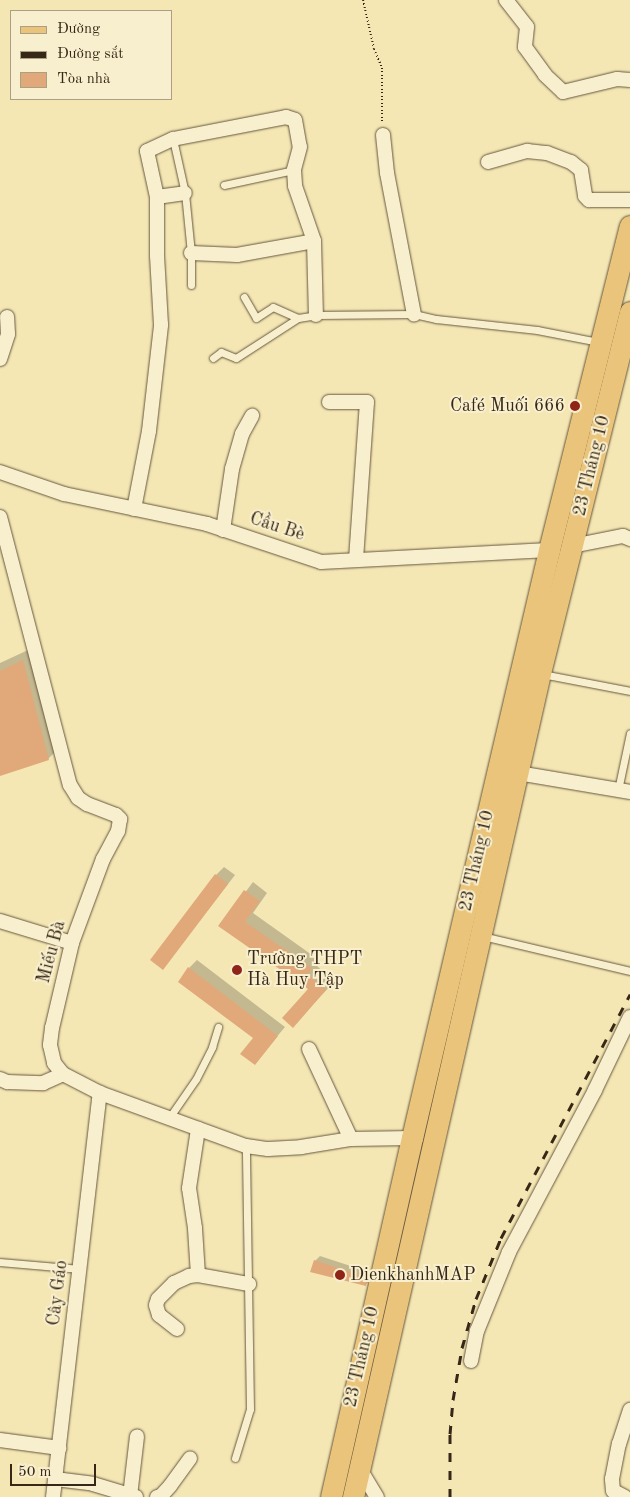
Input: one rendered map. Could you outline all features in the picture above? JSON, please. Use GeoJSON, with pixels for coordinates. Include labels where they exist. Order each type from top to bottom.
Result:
{"type":"FeatureCollection","features":[{"type":"Feature","properties":{"kind":"main road","name":"23 Tháng 10"},"geometry":{"type":"LineString","coordinates":[[331,1497],[412,1138],[549,550],[630,226]]}},
{"type":"Feature","properties":{"kind":"main road","name":"23 Tháng 10"},"geometry":{"type":"LineString","coordinates":[[353,1497],[540,673],[627,337],[630,312]]}},
{"type":"Feature","properties":{"kind":"main road"},"geometry":{"type":"LineString","coordinates":[[549,550],[572,546]]}},
{"type":"Feature","properties":{"kind":"main road"},"geometry":{"type":"LineString","coordinates":[[412,1138],[434,1143]]}},
{"type":"Feature","properties":{"kind":"main road"},"geometry":{"type":"LineString","coordinates":[[338,1464],[360,1469]]}},
{"type":"Feature","properties":{"kind":"street"},"geometry":{"type":"LineString","coordinates":[[506,0],[527,27],[525,47],[545,75],[563,92],[616,80],[630,80]]}},
{"type":"Feature","properties":{"kind":"street"},"geometry":{"type":"LineString","coordinates":[[134,509],[149,431],[160,341],[157,197],[147,151],[173,139],[286,117],[295,120],[300,147],[294,170],[295,186],[314,242],[316,315]]}},
{"type":"Feature","properties":{"kind":"street"},"geometry":{"type":"LineString","coordinates":[[383,135],[387,173],[414,314]]}},
{"type":"Feature","properties":{"kind":"street"},"geometry":{"type":"LineString","coordinates":[[488,162],[527,151],[547,153],[571,162],[581,170],[585,196],[589,200],[630,200]]}},
{"type":"Feature","properties":{"kind":"street"},"geometry":{"type":"LineString","coordinates":[[157,197],[185,193]]}},
{"type":"Feature","properties":{"kind":"street"},"geometry":{"type":"LineString","coordinates":[[191,253],[237,255],[314,242]]}},
{"type":"Feature","properties":{"kind":"street"},"geometry":{"type":"LineString","coordinates":[[0,359],[8,334],[7,317]]}},
{"type":"Feature","properties":{"kind":"street"},"geometry":{"type":"LineString","coordinates":[[329,402],[367,402],[356,560]]}},
{"type":"Feature","properties":{"kind":"street"},"geometry":{"type":"LineString","coordinates":[[223,530],[232,469],[242,434],[252,416]]}},
{"type":"Feature","properties":{"kind":"street","name":"Cầu Bè"},"geometry":{"type":"LineString","coordinates":[[0,472],[64,494],[223,530],[321,562],[549,550]]}},
{"type":"Feature","properties":{"kind":"street","name":"Miếu Bà"},"geometry":{"type":"LineString","coordinates":[[0,517],[70,785],[78,798],[87,804],[116,814],[120,819],[118,831],[103,859],[72,943],[50,1045],[54,1063],[63,1074]]}},
{"type":"Feature","properties":{"kind":"street"},"geometry":{"type":"LineString","coordinates":[[572,546],[623,536],[630,539]]}},
{"type":"Feature","properties":{"kind":"street"},"geometry":{"type":"LineString","coordinates":[[518,773],[624,791]]}},
{"type":"Feature","properties":{"kind":"street"},"geometry":{"type":"LineString","coordinates":[[0,921],[72,943]]}},
{"type":"Feature","properties":{"kind":"street"},"geometry":{"type":"LineString","coordinates":[[471,1361],[477,1331],[509,1252],[595,1090],[630,1018]]}},
{"type":"Feature","properties":{"kind":"street"},"geometry":{"type":"LineString","coordinates":[[309,1048],[352,1139]]}},
{"type":"Feature","properties":{"kind":"street"},"geometry":{"type":"LineString","coordinates":[[0,1079],[7,1082],[43,1082],[63,1074],[100,1094],[246,1146],[268,1149],[301,1147],[352,1139],[412,1138]]}},
{"type":"Feature","properties":{"kind":"street","name":"Cây Gáo"},"geometry":{"type":"LineString","coordinates":[[53,1497],[100,1094]]}},
{"type":"Feature","properties":{"kind":"street"},"geometry":{"type":"LineString","coordinates":[[198,1129],[189,1188],[195,1228],[198,1275]]}},
{"type":"Feature","properties":{"kind":"street"},"geometry":{"type":"LineString","coordinates":[[177,1329],[159,1315],[158,1299],[174,1283],[189,1276],[198,1275],[249,1284]]}},
{"type":"Feature","properties":{"kind":"street"},"geometry":{"type":"LineString","coordinates":[[625,1497],[613,1491],[612,1479],[619,1444],[630,1410]]}},
{"type":"Feature","properties":{"kind":"street"},"geometry":{"type":"LineString","coordinates":[[55,1479],[93,1484],[133,1496],[137,1436]]}},
{"type":"Feature","properties":{"kind":"street"},"geometry":{"type":"LineString","coordinates":[[0,1440],[59,1448]]}},
{"type":"Feature","properties":{"kind":"street"},"geometry":{"type":"LineString","coordinates":[[157,1497],[161,1496],[170,1486],[190,1458]]}},
{"type":"Feature","properties":{"kind":"street"},"geometry":{"type":"LineString","coordinates":[[360,1469],[377,1497]]}},
{"type":"Feature","properties":{"kind":"lane"},"geometry":{"type":"LineString","coordinates":[[173,139],[185,193],[191,253],[191,285]]}},
{"type":"Feature","properties":{"kind":"lane"},"geometry":{"type":"LineString","coordinates":[[224,185],[294,170]]}},
{"type":"Feature","properties":{"kind":"lane"},"geometry":{"type":"LineString","coordinates":[[244,298],[256,318],[273,308],[298,318]]}},
{"type":"Feature","properties":{"kind":"lane"},"geometry":{"type":"LineString","coordinates":[[213,358],[220,352],[236,358],[298,318],[316,315],[414,314],[436,319],[537,330],[601,343]]}},
{"type":"Feature","properties":{"kind":"lane"},"geometry":{"type":"LineString","coordinates":[[540,673],[630,691]]}},
{"type":"Feature","properties":{"kind":"lane"},"geometry":{"type":"LineString","coordinates":[[624,791],[630,733]]}},
{"type":"Feature","properties":{"kind":"lane"},"geometry":{"type":"LineString","coordinates":[[481,936],[630,971]]}},
{"type":"Feature","properties":{"kind":"lane"},"geometry":{"type":"LineString","coordinates":[[169,1118],[196,1079],[212,1047],[218,1027]]}},
{"type":"Feature","properties":{"kind":"lane"},"geometry":{"type":"LineString","coordinates":[[235,1458],[250,1409],[246,1146]]}},
{"type":"Feature","properties":{"kind":"lane"},"geometry":{"type":"LineString","coordinates":[[0,1262],[80,1269]]}},
{"type":"Feature","properties":{"kind":"path"},"geometry":{"type":"LineString","coordinates":[[362,0],[374,49],[382,68],[381,113],[383,135]]}},
{"type":"Feature","properties":{"kind":"building"},"geometry":{"type":"Polygon","coordinates":[[[23,660],[49,760],[0,776],[0,671],[23,660]]]}},
{"type":"Feature","properties":{"kind":"building"},"geometry":{"type":"Polygon","coordinates":[[[215,874],[228,884],[163,970],[150,960],[215,874]]]}},
{"type":"Feature","properties":{"kind":"building"},"geometry":{"type":"Polygon","coordinates":[[[244,890],[260,901],[245,922],[312,968],[308,974],[326,990],[293,1028],[282,1018],[308,989],[218,926],[244,890]]]}},
{"type":"Feature","properties":{"kind":"building"},"geometry":{"type":"Polygon","coordinates":[[[188,967],[278,1036],[255,1065],[240,1054],[253,1038],[178,982],[188,967]]]}},
{"type":"Feature","properties":{"kind":"building","name":"DienkhanhMAP"},"geometry":{"type":"Polygon","coordinates":[[[314,1260],[368,1278],[366,1286],[310,1272],[314,1260]]]}},
{"type":"Feature","properties":{"kind":"railway"},"geometry":{"type":"LineString","coordinates":[[450,1497],[450,1434],[453,1400],[462,1348],[476,1299],[501,1238],[630,994]]}},
{"type":"Feature","properties":{"kind":"place","name":"Café Muối 666"},"geometry":{"type":"Point","coordinates":[575,406]}},
{"type":"Feature","properties":{"kind":"place","name":"Trường THPT Hà Huy Tập"},"geometry":{"type":"Point","coordinates":[237,970]}},
{"type":"Feature","properties":{"kind":"place","name":"DienkhanhMAP"},"geometry":{"type":"Point","coordinates":[340,1275]}}]}
